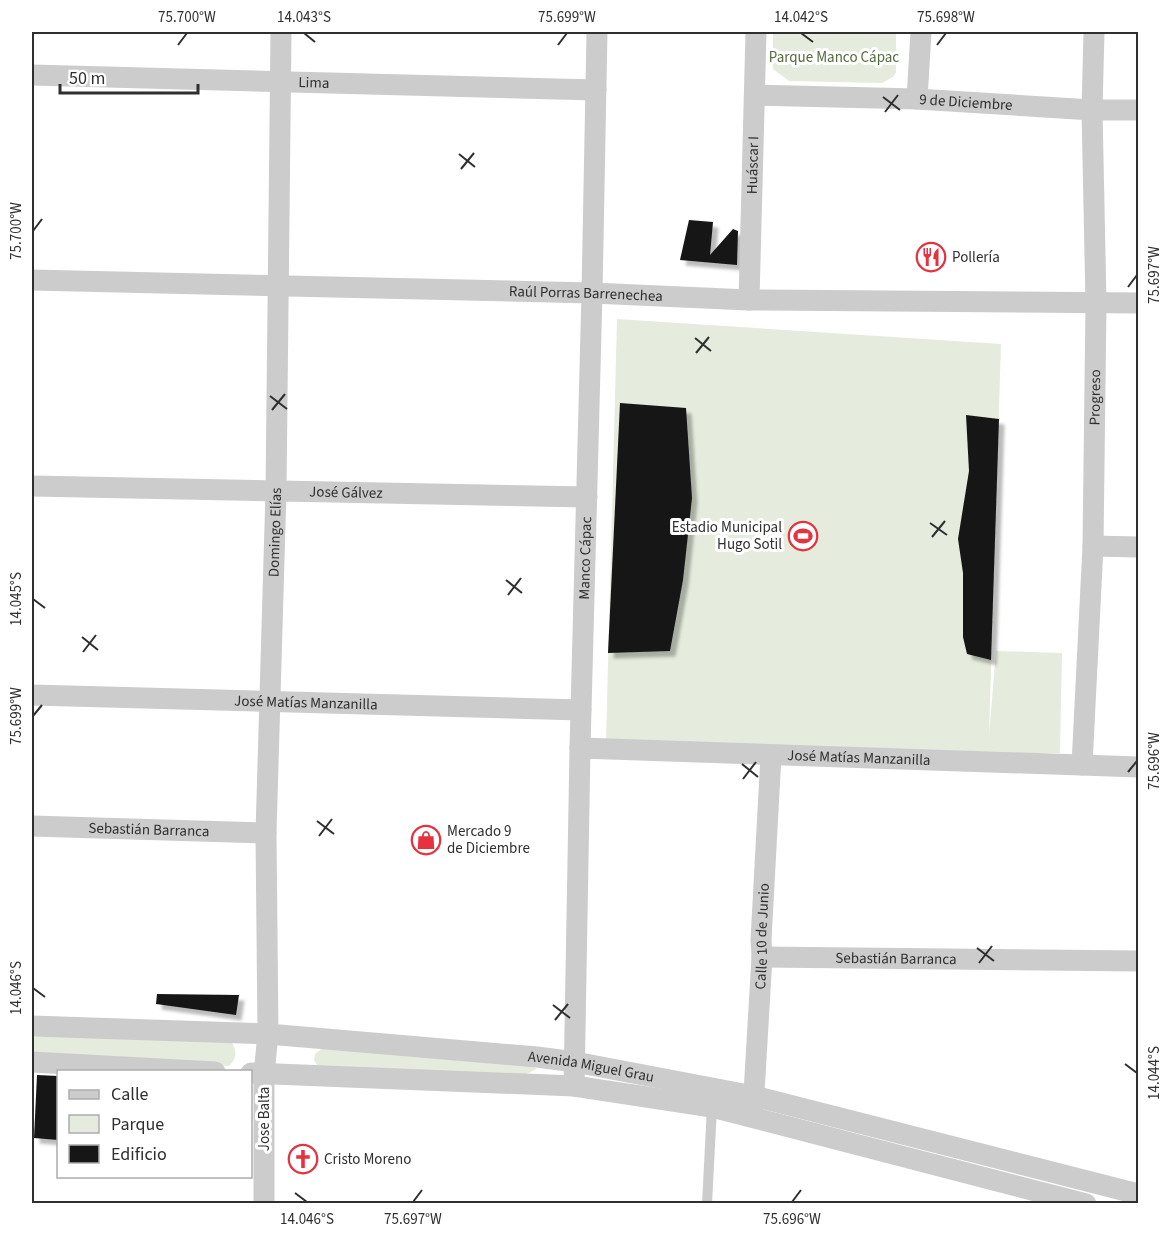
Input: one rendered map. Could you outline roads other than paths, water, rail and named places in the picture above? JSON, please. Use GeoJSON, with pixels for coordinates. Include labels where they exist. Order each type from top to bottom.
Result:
{"type":"FeatureCollection","features":[{"type":"Feature","properties":{"kind":"street","name":"Domingo Elías"},"geometry":{"type":"LineString","coordinates":[[268,1034],[266,833],[276,492],[282,32]]}},
{"type":"Feature","properties":{"kind":"street","name":"Manco Cápac"},"geometry":{"type":"LineString","coordinates":[[574,1086],[597,32]]}},
{"type":"Feature","properties":{"kind":"street","name":"Huáscar I"},"geometry":{"type":"LineString","coordinates":[[749,300],[756,32]]}},
{"type":"Feature","properties":{"kind":"street"},"geometry":{"type":"LineString","coordinates":[[917,99],[921,32]]}},
{"type":"Feature","properties":{"kind":"street","name":"Progreso"},"geometry":{"type":"LineString","coordinates":[[1082,765],[1093,546],[1096,303],[1092,110],[1094,32]]}},
{"type":"Feature","properties":{"kind":"street","name":"Lima"},"geometry":{"type":"LineString","coordinates":[[32,75],[596,90]]}},
{"type":"Feature","properties":{"kind":"street","name":"9 de Diciembre"},"geometry":{"type":"LineString","coordinates":[[756,95],[917,99],[1092,110],[1138,110]]}},
{"type":"Feature","properties":{"kind":"street","name":"Raúl Porras Barrenechea"},"geometry":{"type":"LineString","coordinates":[[32,280],[592,293],[749,300],[1138,303]]}},
{"type":"Feature","properties":{"kind":"street","name":"José Gálvez"},"geometry":{"type":"LineString","coordinates":[[32,486],[586,497]]}},
{"type":"Feature","properties":{"kind":"street"},"geometry":{"type":"LineString","coordinates":[[1093,546],[1138,547]]}},
{"type":"Feature","properties":{"kind":"street","name":"José Matías Manzanilla"},"geometry":{"type":"LineString","coordinates":[[32,695],[581,710]]}},
{"type":"Feature","properties":{"kind":"street","name":"José Matías Manzanilla"},"geometry":{"type":"LineString","coordinates":[[580,748],[1138,766]]}},
{"type":"Feature","properties":{"kind":"street","name":"Calle 10 de Junio"},"geometry":{"type":"LineString","coordinates":[[752,1117],[771,755]]}},
{"type":"Feature","properties":{"kind":"street","name":"Sebastián Barranca"},"geometry":{"type":"LineString","coordinates":[[32,826],[266,833]]}},
{"type":"Feature","properties":{"kind":"street","name":"Sebastián Barranca"},"geometry":{"type":"LineString","coordinates":[[762,957],[1138,961]]}},
{"type":"Feature","properties":{"kind":"street","name":"Avenida Miguel Grau"},"geometry":{"type":"LineString","coordinates":[[32,1026],[268,1034],[574,1062],[753,1096],[1136,1195]]}},
{"type":"Feature","properties":{"kind":"street","name":"Jose Balta"},"geometry":{"type":"LineString","coordinates":[[264,1203],[257,1074],[268,1034]]}},
{"type":"Feature","properties":{"kind":"street"},"geometry":{"type":"LineString","coordinates":[[32,1062],[195,1070]]}},
{"type":"Feature","properties":{"kind":"street","name":"Avenida Miguel Grau"},"geometry":{"type":"LineString","coordinates":[[257,1074],[574,1086],[712,1107],[1086,1203]]}},
{"type":"Feature","properties":{"kind":"lane"},"geometry":{"type":"LineString","coordinates":[[707,1203],[712,1107]]}},
{"type":"Feature","properties":{"kind":"place","name":"Pollería"},"geometry":{"type":"Point","coordinates":[931,257]}},
{"type":"Feature","properties":{"kind":"place","name":"Estadio Municipal Hugo Sotil"},"geometry":{"type":"Point","coordinates":[803,536]}},
{"type":"Feature","properties":{"kind":"place","name":"Mercado 9 de Diciembre"},"geometry":{"type":"Point","coordinates":[426,840]}},
{"type":"Feature","properties":{"kind":"place","name":"Cristo Moreno"},"geometry":{"type":"Point","coordinates":[303,1159]}},
{"type":"Feature","properties":{"kind":"park label","name":"Parque Manco Cápac"},"geometry":{"type":"Point","coordinates":[834,57]}}]}
